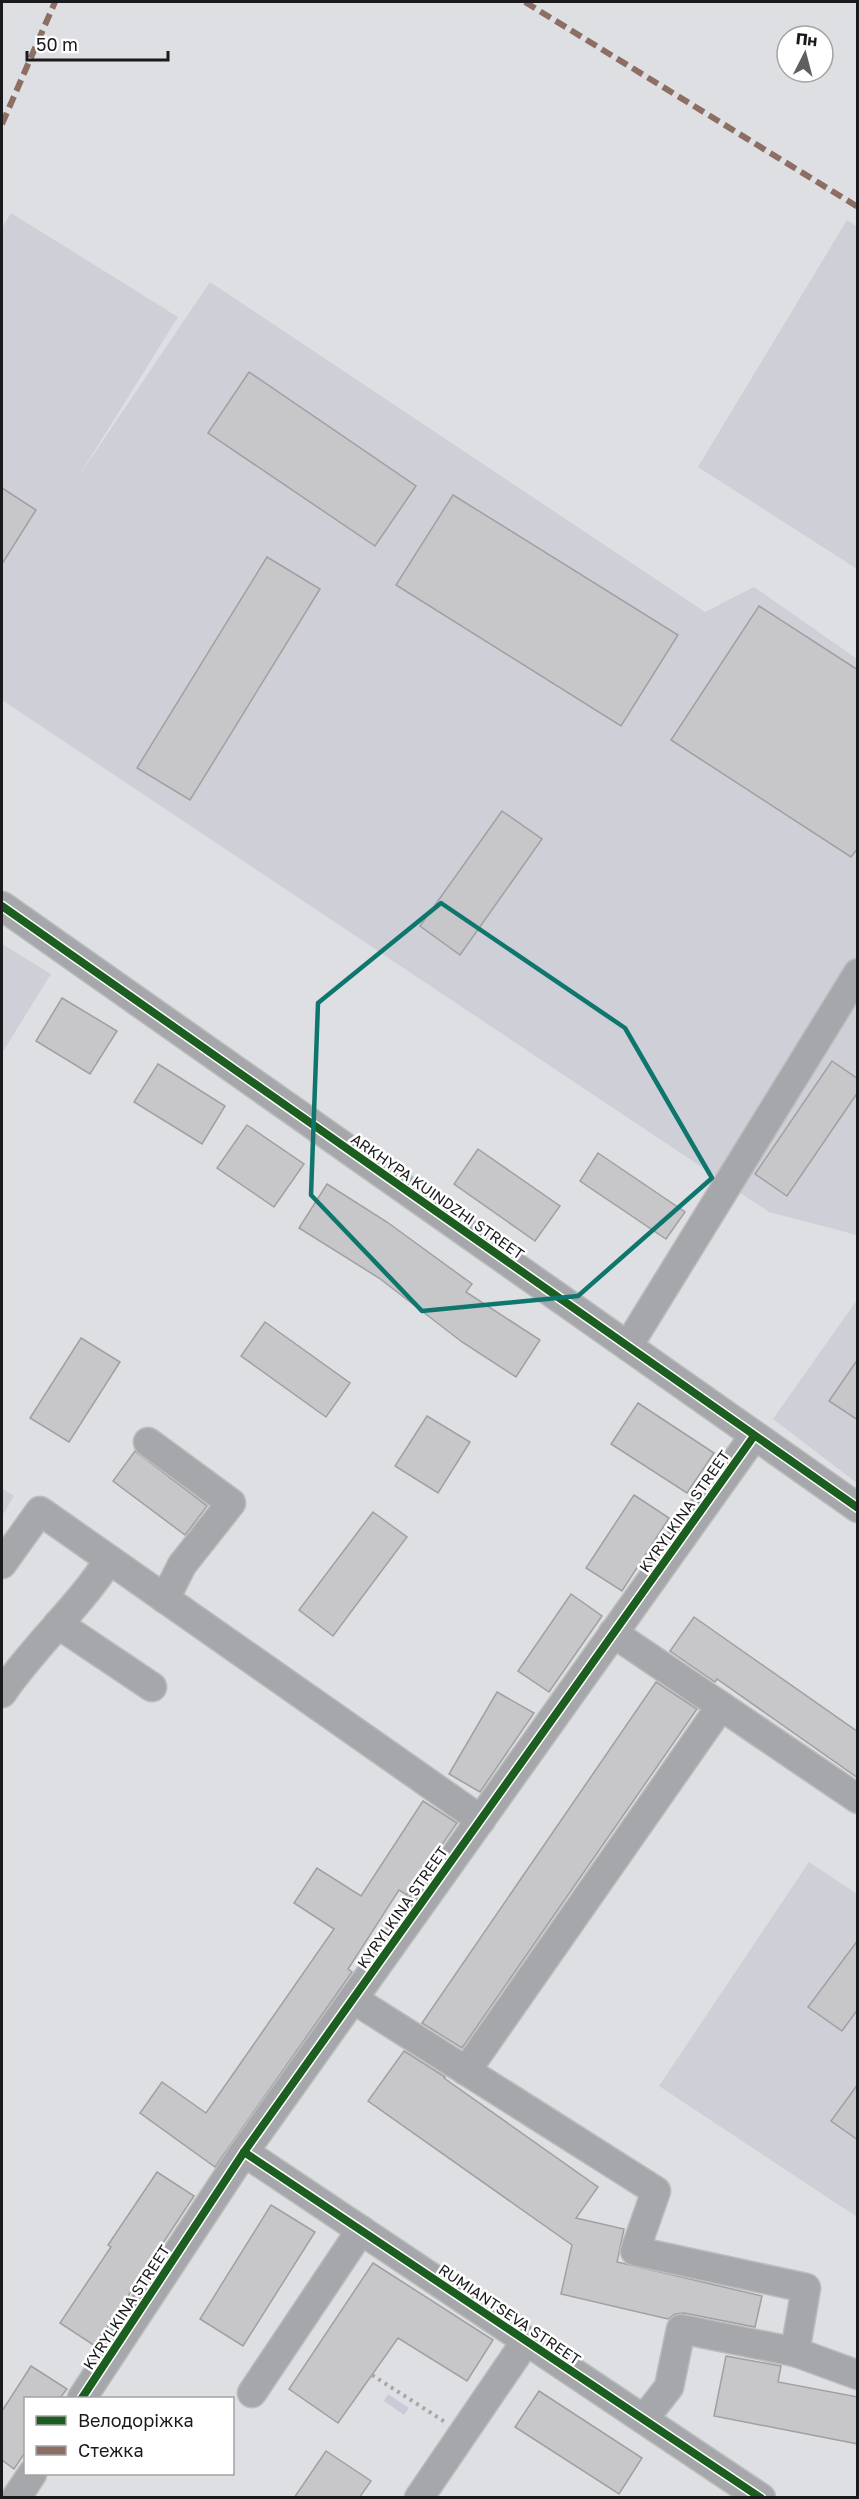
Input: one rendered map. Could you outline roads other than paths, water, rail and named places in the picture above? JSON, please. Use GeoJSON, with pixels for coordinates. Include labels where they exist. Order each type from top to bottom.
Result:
{"type":"FeatureCollection","features":[{"type":"Feature","properties":{"kind":"street","name":"ARKHYPA KUINDZHI STREET"},"geometry":{"type":"LineString","coordinates":[[2,906],[858,1508]]}},
{"type":"Feature","properties":{"kind":"street"},"geometry":{"type":"LineString","coordinates":[[628,1346],[856,979]]}},
{"type":"Feature","properties":{"kind":"street","name":"KYRYLKINA STREET"},"geometry":{"type":"LineString","coordinates":[[83,2397],[244,2152],[754,1436]]}},
{"type":"Feature","properties":{"kind":"street"},"geometry":{"type":"LineString","coordinates":[[148,1442],[231,1503],[182,1565],[165,1599]]}},
{"type":"Feature","properties":{"kind":"street"},"geometry":{"type":"LineString","coordinates":[[2,1564],[40,1511],[481,1820]]}},
{"type":"Feature","properties":{"kind":"street"},"geometry":{"type":"LineString","coordinates":[[2,1693],[18,1670],[93,1585],[109,1560]]}},
{"type":"Feature","properties":{"kind":"street"},"geometry":{"type":"LineString","coordinates":[[58,1624],[153,1687]]}},
{"type":"Feature","properties":{"kind":"street"},"geometry":{"type":"LineString","coordinates":[[613,1633],[858,1799]]}},
{"type":"Feature","properties":{"kind":"street"},"geometry":{"type":"LineString","coordinates":[[466,2071],[721,1706]]}},
{"type":"Feature","properties":{"kind":"street"},"geometry":{"type":"LineString","coordinates":[[353,1999],[656,2191],[635,2251],[806,2288],[795,2352]]}},
{"type":"Feature","properties":{"kind":"street","name":"RUMIANTSEVA STREET"},"geometry":{"type":"LineString","coordinates":[[244,2152],[761,2498]]}},
{"type":"Feature","properties":{"kind":"street"},"geometry":{"type":"LineString","coordinates":[[252,2393],[361,2230]]}},
{"type":"Feature","properties":{"kind":"street"},"geometry":{"type":"LineString","coordinates":[[644,2419],[669,2387],[681,2329],[795,2352],[858,2375]]}},
{"type":"Feature","properties":{"kind":"street"},"geometry":{"type":"LineString","coordinates":[[419,2498],[526,2341]]}},
{"type":"Feature","properties":{"kind":"street"},"geometry":{"type":"LineString","coordinates":[[16,2498],[31,2475]]}}]}
